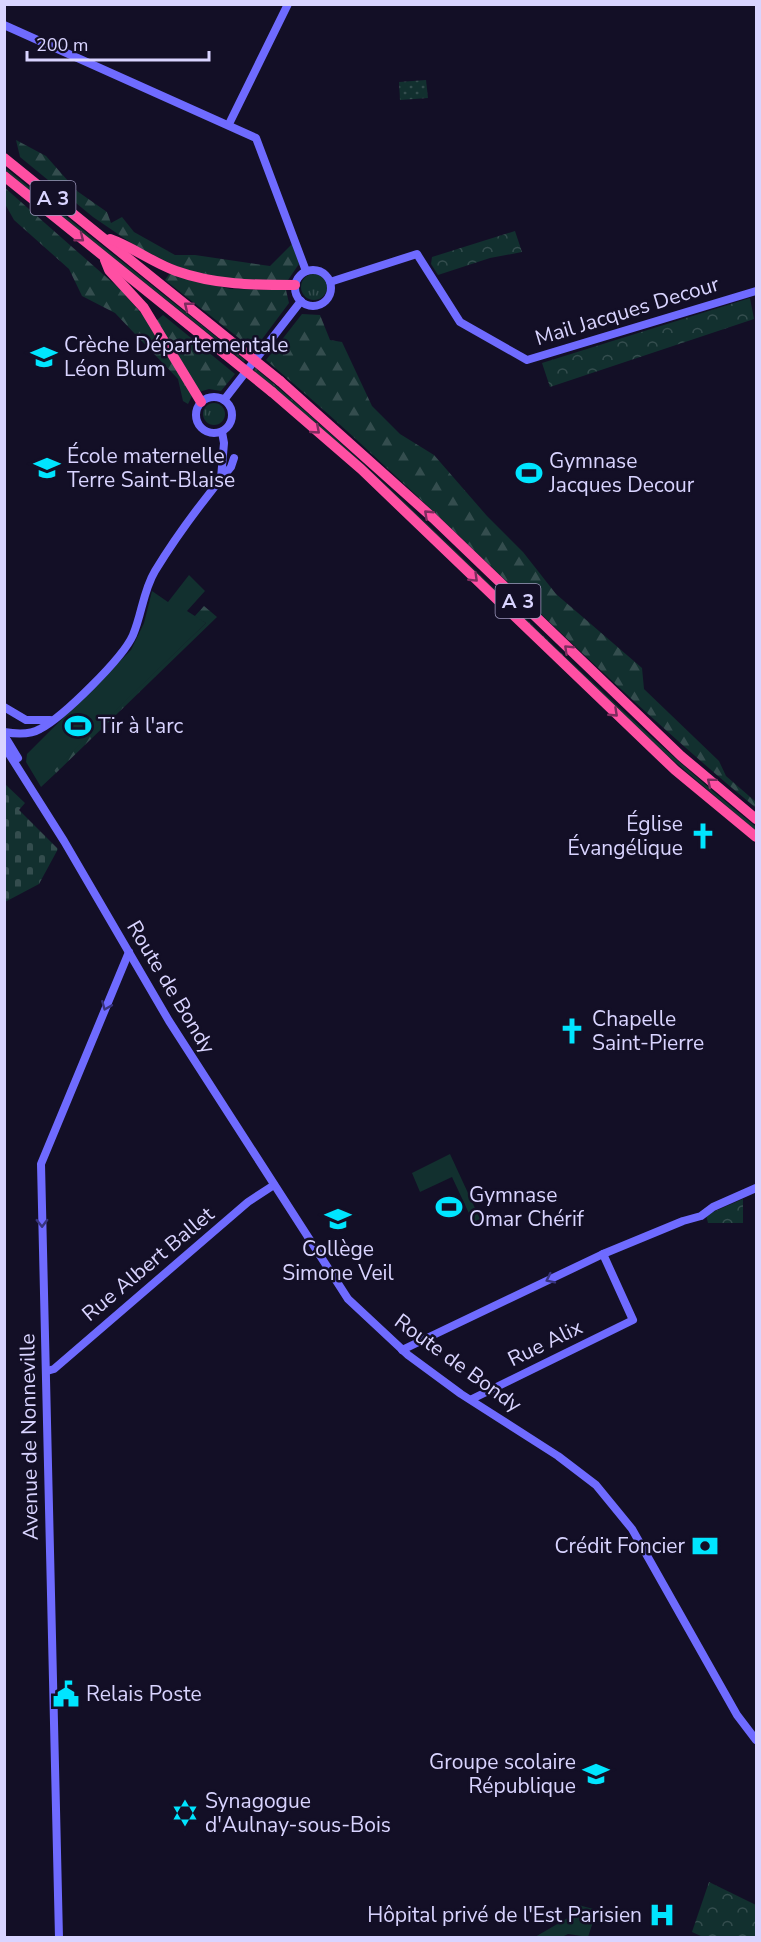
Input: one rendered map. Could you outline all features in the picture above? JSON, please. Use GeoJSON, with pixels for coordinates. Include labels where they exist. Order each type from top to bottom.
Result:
{"type":"FeatureCollection","features":[{"type":"Feature","properties":{"kind":"highway","name":"A 3"},"geometry":{"type":"LineString","coordinates":[[4,158],[280,381],[417,504],[681,756],[756,819]]}},
{"type":"Feature","properties":{"kind":"highway","name":"A 3"},"geometry":{"type":"LineString","coordinates":[[4,176],[272,392],[361,470],[675,770],[755,838]]}},
{"type":"Feature","properties":{"kind":"highway"},"geometry":{"type":"LineString","coordinates":[[102,237],[121,243],[176,271],[200,278],[244,285],[295,285]]}},
{"type":"Feature","properties":{"kind":"highway"},"geometry":{"type":"LineString","coordinates":[[103,257],[109,270],[144,308],[201,402]]}},
{"type":"Feature","properties":{"kind":"street"},"geometry":{"type":"LineString","coordinates":[[229,124],[288,4]]}},
{"type":"Feature","properties":{"kind":"street"},"geometry":{"type":"LineString","coordinates":[[4,25],[256,138],[306,271]]}},
{"type":"Feature","properties":{"kind":"street","name":"Mail Jacques Decour"},"geometry":{"type":"LineString","coordinates":[[330,282],[417,254],[460,322],[527,360],[754,291]]}},
{"type":"Feature","properties":{"kind":"street"},"geometry":{"type":"LineString","coordinates":[[306,271],[322,273],[330,282],[332,290],[322,304],[312,307],[301,301],[296,294],[297,279],[306,271]]}},
{"type":"Feature","properties":{"kind":"street"},"geometry":{"type":"LineString","coordinates":[[224,400],[301,301]]}},
{"type":"Feature","properties":{"kind":"street"},"geometry":{"type":"LineString","coordinates":[[212,397],[224,400],[232,415],[228,426],[222,432],[211,434],[198,425],[196,411],[201,402],[212,397]]}},
{"type":"Feature","properties":{"kind":"street"},"geometry":{"type":"LineString","coordinates":[[221,478],[224,443],[222,432]]}},
{"type":"Feature","properties":{"kind":"street"},"geometry":{"type":"LineString","coordinates":[[35,795],[4,733],[40,729],[126,648],[138,621],[146,590],[156,569],[234,458]]}},
{"type":"Feature","properties":{"kind":"street"},"geometry":{"type":"LineString","coordinates":[[4,707],[26,720],[52,720]]}},
{"type":"Feature","properties":{"kind":"street"},"geometry":{"type":"LineString","coordinates":[[4,746],[35,795]]}},
{"type":"Feature","properties":{"kind":"street","name":"Route de Bondy"},"geometry":{"type":"LineString","coordinates":[[35,795],[169,1022],[348,1299],[402,1350],[472,1400],[558,1456],[596,1485],[632,1529],[728,1700],[756,1740]]}},
{"type":"Feature","properties":{"kind":"street","name":"Avenue de Nonneville"},"geometry":{"type":"LineString","coordinates":[[59,1938],[41,1164],[129,952]]}},
{"type":"Feature","properties":{"kind":"street","name":"Rue Albert Ballet"},"geometry":{"type":"LineString","coordinates":[[47,1371],[54,1369],[249,1202],[274,1185]]}},
{"type":"Feature","properties":{"kind":"street"},"geometry":{"type":"LineString","coordinates":[[402,1350],[603,1254],[683,1221],[701,1216],[713,1207],[756,1188]]}},
{"type":"Feature","properties":{"kind":"street","name":"Rue Alix"},"geometry":{"type":"LineString","coordinates":[[472,1400],[633,1320],[603,1254]]}},
{"type":"Feature","properties":{"kind":"green space"},"geometry":{"type":"Polygon","coordinates":[[[426,80],[428,98],[400,100],[399,82],[426,80]]]}},
{"type":"Feature","properties":{"kind":"green space"},"geometry":{"type":"Polygon","coordinates":[[[16,140],[46,156],[77,191],[107,212],[111,223],[122,217],[134,232],[175,255],[195,255],[270,266],[292,244],[299,264],[286,283],[217,278],[178,267],[137,247],[93,217],[20,157],[16,140]]]}},
{"type":"Feature","properties":{"kind":"green space"},"geometry":{"type":"Polygon","coordinates":[[[4,167],[245,360],[244,362],[30,191],[4,167]]]}},
{"type":"Feature","properties":{"kind":"green space"},"geometry":{"type":"Polygon","coordinates":[[[4,187],[121,290],[147,320],[192,396],[188,404],[183,401],[178,379],[115,313],[82,296],[69,269],[14,220],[5,204],[4,187]]]}},
{"type":"Feature","properties":{"kind":"green space"},"geometry":{"type":"Polygon","coordinates":[[[515,231],[522,252],[490,258],[438,275],[431,264],[432,257],[515,231]]]}},
{"type":"Feature","properties":{"kind":"green space"},"geometry":{"type":"Polygon","coordinates":[[[170,273],[230,289],[286,290],[289,303],[254,350],[165,280],[170,273]]]}},
{"type":"Feature","properties":{"kind":"green space"},"geometry":{"type":"Polygon","coordinates":[[[314,274],[323,278],[327,287],[323,296],[314,300],[305,296],[301,287],[305,278],[314,274]]]}},
{"type":"Feature","properties":{"kind":"green space"},"geometry":{"type":"Polygon","coordinates":[[[750,298],[754,319],[550,387],[542,363],[750,298]]]}},
{"type":"Feature","properties":{"kind":"green space"},"geometry":{"type":"Polygon","coordinates":[[[302,314],[320,315],[330,340],[342,342],[372,406],[400,434],[434,455],[487,516],[523,552],[556,594],[642,668],[644,689],[719,761],[726,776],[756,802],[756,808],[631,699],[390,470],[266,360],[302,314]]]}},
{"type":"Feature","properties":{"kind":"green space"},"geometry":{"type":"Polygon","coordinates":[[[163,315],[235,374],[221,391],[209,389],[199,392],[156,321],[163,315]]]}},
{"type":"Feature","properties":{"kind":"green space"},"geometry":{"type":"Polygon","coordinates":[[[255,368],[382,481],[628,715],[756,827],[756,831],[668,756],[253,370],[255,368]]]}},
{"type":"Feature","properties":{"kind":"green space"},"geometry":{"type":"Polygon","coordinates":[[[214,403],[222,406],[225,414],[222,422],[214,425],[206,422],[203,414],[206,406],[214,403]]]}},
{"type":"Feature","properties":{"kind":"green space"},"geometry":{"type":"Polygon","coordinates":[[[189,575],[205,591],[187,611],[206,623],[54,770],[56,773],[41,787],[26,762],[27,754],[131,650],[144,623],[152,591],[168,602],[189,575]]]}},
{"type":"Feature","properties":{"kind":"green space"},"geometry":{"type":"Polygon","coordinates":[[[204,606],[217,617],[56,773],[53,770],[206,623],[194,617],[204,606]]]}},
{"type":"Feature","properties":{"kind":"green space"},"geometry":{"type":"Polygon","coordinates":[[[5,784],[25,803],[19,810],[58,849],[39,884],[5,902],[5,784]]]}},
{"type":"Feature","properties":{"kind":"green space"},"geometry":{"type":"Polygon","coordinates":[[[450,1154],[480,1219],[473,1222],[452,1177],[420,1192],[412,1173],[450,1154]]]}},
{"type":"Feature","properties":{"kind":"green space"},"geometry":{"type":"Polygon","coordinates":[[[743,1199],[743,1223],[708,1223],[706,1215],[743,1199]]]}},
{"type":"Feature","properties":{"kind":"green space"},"geometry":{"type":"Polygon","coordinates":[[[709,1882],[756,1905],[756,1937],[703,1937],[692,1932],[709,1882]]]}},
{"type":"Feature","properties":{"kind":"green space"},"geometry":{"type":"Polygon","coordinates":[[[575,1904],[597,1910],[588,1937],[568,1934],[562,1937],[535,1937],[571,1916],[575,1904]]]}},
{"type":"Feature","properties":{"kind":"place","name":"Crèche Départementale Léon Blum"},"geometry":{"type":"Point","coordinates":[44,357]}},
{"type":"Feature","properties":{"kind":"place","name":"École maternelle Terre Saint-Blaise"},"geometry":{"type":"Point","coordinates":[47,468]}},
{"type":"Feature","properties":{"kind":"place","name":"Gymnase Jacques Decour"},"geometry":{"type":"Point","coordinates":[529,473]}},
{"type":"Feature","properties":{"kind":"place","name":"Tir à l'arc"},"geometry":{"type":"Point","coordinates":[78,726]}},
{"type":"Feature","properties":{"kind":"place","name":"Église Évangélique"},"geometry":{"type":"Point","coordinates":[703,836]}},
{"type":"Feature","properties":{"kind":"place","name":"Chapelle Saint-Pierre"},"geometry":{"type":"Point","coordinates":[572,1031]}},
{"type":"Feature","properties":{"kind":"place","name":"Gymnase Omar Chérif"},"geometry":{"type":"Point","coordinates":[449,1207]}},
{"type":"Feature","properties":{"kind":"place","name":"Collège Simone Veil"},"geometry":{"type":"Point","coordinates":[338,1219]}},
{"type":"Feature","properties":{"kind":"place","name":"Crédit Foncier"},"geometry":{"type":"Point","coordinates":[705,1546]}},
{"type":"Feature","properties":{"kind":"place","name":"Relais Poste"},"geometry":{"type":"Point","coordinates":[66,1694]}},
{"type":"Feature","properties":{"kind":"place","name":"Groupe scolaire République"},"geometry":{"type":"Point","coordinates":[596,1774]}},
{"type":"Feature","properties":{"kind":"place","name":"Synagogue d'Aulnay-sous-Bois"},"geometry":{"type":"Point","coordinates":[185,1813]}},
{"type":"Feature","properties":{"kind":"place","name":"Hôpital privé de l'Est Parisien"},"geometry":{"type":"Point","coordinates":[662,1915]}}]}
